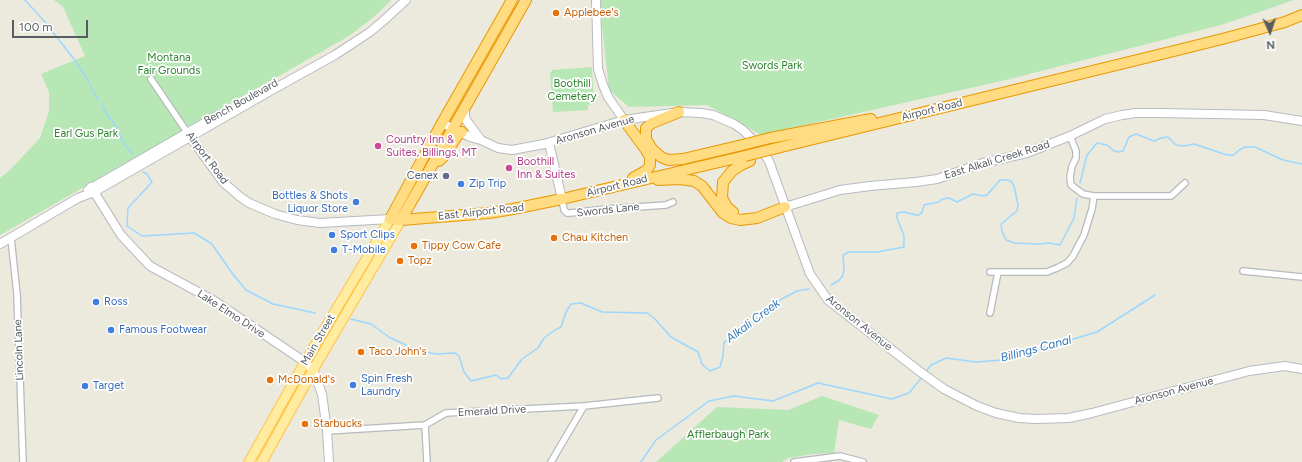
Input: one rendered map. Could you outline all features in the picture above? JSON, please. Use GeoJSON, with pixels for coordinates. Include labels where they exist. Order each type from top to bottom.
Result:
{"type":"FeatureCollection","features":[{"type":"Feature","properties":{"kind":"highway"},"geometry":{"type":"LineString","coordinates":[[390,219],[442,123],[512,0]]}},
{"type":"Feature","properties":{"kind":"highway"},"geometry":{"type":"LineString","coordinates":[[400,220],[430,169],[457,130],[465,106],[526,0]]}},
{"type":"Feature","properties":{"kind":"highway","name":"Airport Road"},"geometry":{"type":"LineString","coordinates":[[562,199],[635,181],[747,159],[778,148],[1226,38],[1302,15]]}},
{"type":"Feature","properties":{"kind":"highway"},"geometry":{"type":"LineString","coordinates":[[679,112],[652,122],[646,128],[646,139],[652,149],[661,157],[668,160],[683,159],[770,138],[864,119],[910,115]]}},
{"type":"Feature","properties":{"kind":"highway"},"geometry":{"type":"LineString","coordinates":[[615,186],[641,174],[647,170],[650,165],[650,157],[624,120]]}},
{"type":"Feature","properties":{"kind":"highway"},"geometry":{"type":"LineString","coordinates":[[747,159],[723,182],[722,193],[724,202],[730,211],[752,219]]}},
{"type":"Feature","properties":{"kind":"highway"},"geometry":{"type":"LineString","coordinates":[[635,181],[680,179],[694,181],[702,186],[723,212],[731,218],[740,220],[752,219],[785,207]]}},
{"type":"Feature","properties":{"kind":"highway","name":"East Airport Road"},"geometry":{"type":"LineString","coordinates":[[400,220],[492,212],[562,199]]}},
{"type":"Feature","properties":{"kind":"highway","name":"Airport Road"},"geometry":{"type":"LineString","coordinates":[[390,219],[400,220]]}},
{"type":"Feature","properties":{"kind":"main road","name":"Bench Boulevard"},"geometry":{"type":"LineString","coordinates":[[189,135],[336,49],[373,23],[399,0]]}},
{"type":"Feature","properties":{"kind":"main road"},"geometry":{"type":"LineString","coordinates":[[0,244],[167,147],[348,47],[382,22],[406,0]]}},
{"type":"Feature","properties":{"kind":"main road"},"geometry":{"type":"LineString","coordinates":[[596,0],[598,69],[606,91],[624,120]]}},
{"type":"Feature","properties":{"kind":"main road","name":"Aronson Avenue"},"geometry":{"type":"LineString","coordinates":[[465,106],[466,120],[481,140]]}},
{"type":"Feature","properties":{"kind":"main road"},"geometry":{"type":"LineString","coordinates":[[617,109],[631,114],[679,112]]}},
{"type":"Feature","properties":{"kind":"main road","name":"Aronson Avenue"},"geometry":{"type":"LineString","coordinates":[[442,123],[498,148],[512,150],[549,142],[624,120],[679,112],[701,113],[724,119],[743,130],[762,150],[768,161],[806,265],[814,281],[828,300],[932,380],[959,398],[996,413],[1019,418],[1069,418],[1249,371],[1285,366],[1302,369]]}},
{"type":"Feature","properties":{"kind":"main road","name":"East Alkali Creek Road"},"geometry":{"type":"LineString","coordinates":[[785,207],[840,190],[938,179],[982,163],[1027,153],[1070,136],[1105,119],[1122,115],[1136,113],[1264,115],[1302,121]]}},
{"type":"Feature","properties":{"kind":"main road","name":"Airport Road"},"geometry":{"type":"LineString","coordinates":[[189,135],[224,182],[238,196],[249,203],[274,214],[308,222],[320,223],[390,219]]}},
{"type":"Feature","properties":{"kind":"main road","name":"Swords Lane"},"geometry":{"type":"LineString","coordinates":[[549,142],[562,199]]}},
{"type":"Feature","properties":{"kind":"main road","name":"Lake Elmo Drive"},"geometry":{"type":"LineString","coordinates":[[92,190],[121,235],[150,266],[213,300],[305,362],[313,370],[322,394],[330,462]]}},
{"type":"Feature","properties":{"kind":"main road","name":"Main Street"},"geometry":{"type":"LineString","coordinates":[[249,462],[305,362],[390,219]]}},
{"type":"Feature","properties":{"kind":"main road","name":"Main Street"},"geometry":{"type":"LineString","coordinates":[[262,462],[313,370],[400,220]]}},
{"type":"Feature","properties":{"kind":"street","name":"Airport Road"},"geometry":{"type":"LineString","coordinates":[[152,79],[189,135]]}},
{"type":"Feature","properties":{"kind":"street"},"geometry":{"type":"LineString","coordinates":[[1070,136],[1076,151],[1076,158],[1072,166],[1070,177],[1071,185],[1083,194],[1094,196],[1171,196],[1185,183]]}},
{"type":"Feature","properties":{"kind":"street"},"geometry":{"type":"LineString","coordinates":[[990,272],[1047,272],[1067,263],[1073,256],[1084,235],[1092,209],[1094,196]]}},
{"type":"Feature","properties":{"kind":"street","name":"Swords Lane"},"geometry":{"type":"LineString","coordinates":[[562,199],[564,210],[567,213],[666,205],[673,202]]}},
{"type":"Feature","properties":{"kind":"street","name":"Lincoln Lane"},"geometry":{"type":"LineString","coordinates":[[11,238],[17,294],[23,462]]}},
{"type":"Feature","properties":{"kind":"street"},"geometry":{"type":"LineString","coordinates":[[1243,271],[1302,277]]}},
{"type":"Feature","properties":{"kind":"street"},"geometry":{"type":"LineString","coordinates":[[990,313],[998,272]]}},
{"type":"Feature","properties":{"kind":"street","name":"Emerald Drive"},"geometry":{"type":"LineString","coordinates":[[327,431],[425,425],[446,413],[584,406],[658,398]]}},
{"type":"Feature","properties":{"kind":"street"},"geometry":{"type":"LineString","coordinates":[[551,462],[584,406]]}},
{"type":"Feature","properties":{"kind":"street"},"geometry":{"type":"LineString","coordinates":[[425,425],[427,462]]}},
{"type":"Feature","properties":{"kind":"street"},"geometry":{"type":"LineString","coordinates":[[794,462],[840,456],[864,462]]}},
{"type":"Feature","properties":{"kind":"green space","name":"Montana Fair Grounds"},"geometry":{"type":"Polygon","coordinates":[[[54,0],[391,0],[375,16],[349,36],[0,235],[0,178],[9,171],[40,138],[49,111],[49,92],[41,74],[85,56],[63,7],[54,0]]]}},
{"type":"Feature","properties":{"kind":"green space","name":"Swords Park"},"geometry":{"type":"Polygon","coordinates":[[[601,0],[1294,0],[1221,25],[1010,79],[761,135],[707,105],[629,107],[609,90],[600,6],[601,0]]]}},
{"type":"Feature","properties":{"kind":"green space","name":"Boothill Cemetery"},"geometry":{"type":"Polygon","coordinates":[[[592,67],[594,104],[588,105],[588,110],[553,112],[550,74],[552,70],[592,67]]]}},
{"type":"Feature","properties":{"kind":"green space","name":"Afflerbaugh Park"},"geometry":{"type":"Polygon","coordinates":[[[822,396],[879,415],[871,429],[839,420],[834,453],[813,454],[788,458],[782,462],[656,462],[717,407],[789,410],[822,396]]]}},
{"type":"Feature","properties":{"kind":"waterway","name":"Alkali Creek"},"geometry":{"type":"LineString","coordinates":[[25,0],[74,59],[86,77],[98,100]]}},
{"type":"Feature","properties":{"kind":"waterway","name":"Alkali Creek"},"geometry":{"type":"LineString","coordinates":[[102,103],[102,107],[117,128],[124,144],[133,154]]}},
{"type":"Feature","properties":{"kind":"waterway","name":"Alkali Creek"},"geometry":{"type":"LineString","coordinates":[[1080,183],[1087,155],[1097,143],[1107,145],[1114,151],[1119,152],[1123,151],[1129,137],[1136,134],[1154,141],[1168,137],[1176,145],[1184,146],[1194,144],[1227,155],[1234,155],[1245,147],[1255,147],[1283,160],[1302,164]]}},
{"type":"Feature","properties":{"kind":"waterway","name":"Alkali Creek"},"geometry":{"type":"LineString","coordinates":[[143,172],[147,174],[152,182],[128,208],[127,226],[142,236],[194,233],[212,244],[246,290],[273,304],[315,313]]}},
{"type":"Feature","properties":{"kind":"waterway","name":"Alkali Creek"},"geometry":{"type":"LineString","coordinates":[[831,285],[842,277],[844,270],[843,255],[849,252],[877,252],[904,247],[904,236],[897,218],[897,213],[904,212],[919,215],[922,212],[924,205],[939,202],[942,199],[949,198],[957,202],[973,194],[983,196],[987,195],[1000,180],[1007,180],[1011,181],[1014,186],[1018,205],[1017,211],[1001,224],[1006,240],[1014,243],[1049,243],[1060,245],[1074,218],[1077,198]]}},
{"type":"Feature","properties":{"kind":"waterway","name":"Alkali Creek"},"geometry":{"type":"LineString","coordinates":[[351,319],[371,324],[389,337],[416,350],[436,354],[455,353],[459,356],[464,372],[471,381],[496,375],[501,379],[508,378],[522,359],[538,348],[544,338],[561,327],[566,312],[571,304],[581,303],[602,312],[647,313],[654,318],[671,337],[698,352],[702,364],[710,371],[720,367],[723,356],[724,342],[737,336],[750,323],[772,308],[780,300],[797,291],[809,289]]}},
{"type":"Feature","properties":{"kind":"waterway","name":"Billings Canal"},"geometry":{"type":"LineString","coordinates":[[925,373],[931,365],[946,358],[976,362],[1002,360],[1097,332],[1155,295]]}},
{"type":"Feature","properties":{"kind":"waterway","name":"Billings Canal"},"geometry":{"type":"LineString","coordinates":[[641,462],[656,440],[709,401],[734,396],[773,401],[818,383],[892,399],[909,393],[922,377]]}},
{"type":"Feature","properties":{"kind":"place","name":"Applebee's"},"geometry":{"type":"Point","coordinates":[556,13]}},
{"type":"Feature","properties":{"kind":"place","name":"Country Inn & Suites, Billings, MT"},"geometry":{"type":"Point","coordinates":[378,146]}},
{"type":"Feature","properties":{"kind":"place","name":"Boothill Inn & Suites"},"geometry":{"type":"Point","coordinates":[509,168]}},
{"type":"Feature","properties":{"kind":"place","name":"Cenex"},"geometry":{"type":"Point","coordinates":[446,176]}},
{"type":"Feature","properties":{"kind":"place","name":"Zip Trip"},"geometry":{"type":"Point","coordinates":[461,184]}},
{"type":"Feature","properties":{"kind":"place","name":"Bottles & Shots Liquor Store"},"geometry":{"type":"Point","coordinates":[356,202]}},
{"type":"Feature","properties":{"kind":"place","name":"Sport Clips"},"geometry":{"type":"Point","coordinates":[332,235]}},
{"type":"Feature","properties":{"kind":"place","name":"Chau Kitchen"},"geometry":{"type":"Point","coordinates":[554,238]}},
{"type":"Feature","properties":{"kind":"place","name":"Tippy Cow Cafe"},"geometry":{"type":"Point","coordinates":[414,246]}},
{"type":"Feature","properties":{"kind":"place","name":"T-Mobile"},"geometry":{"type":"Point","coordinates":[334,250]}},
{"type":"Feature","properties":{"kind":"place","name":"Topz"},"geometry":{"type":"Point","coordinates":[400,261]}},
{"type":"Feature","properties":{"kind":"place","name":"Ross"},"geometry":{"type":"Point","coordinates":[96,302]}},
{"type":"Feature","properties":{"kind":"place","name":"Famous Footwear"},"geometry":{"type":"Point","coordinates":[111,330]}},
{"type":"Feature","properties":{"kind":"place","name":"Taco John's"},"geometry":{"type":"Point","coordinates":[361,352]}},
{"type":"Feature","properties":{"kind":"place","name":"McDonald's"},"geometry":{"type":"Point","coordinates":[270,380]}},
{"type":"Feature","properties":{"kind":"place","name":"Spin Fresh Laundry"},"geometry":{"type":"Point","coordinates":[353,385]}},
{"type":"Feature","properties":{"kind":"place","name":"Target"},"geometry":{"type":"Point","coordinates":[85,386]}},
{"type":"Feature","properties":{"kind":"place","name":"Starbucks"},"geometry":{"type":"Point","coordinates":[305,424]}},
{"type":"Feature","properties":{"kind":"park label","name":"Earl Gus Park"},"geometry":{"type":"Point","coordinates":[86,134]}}]}
